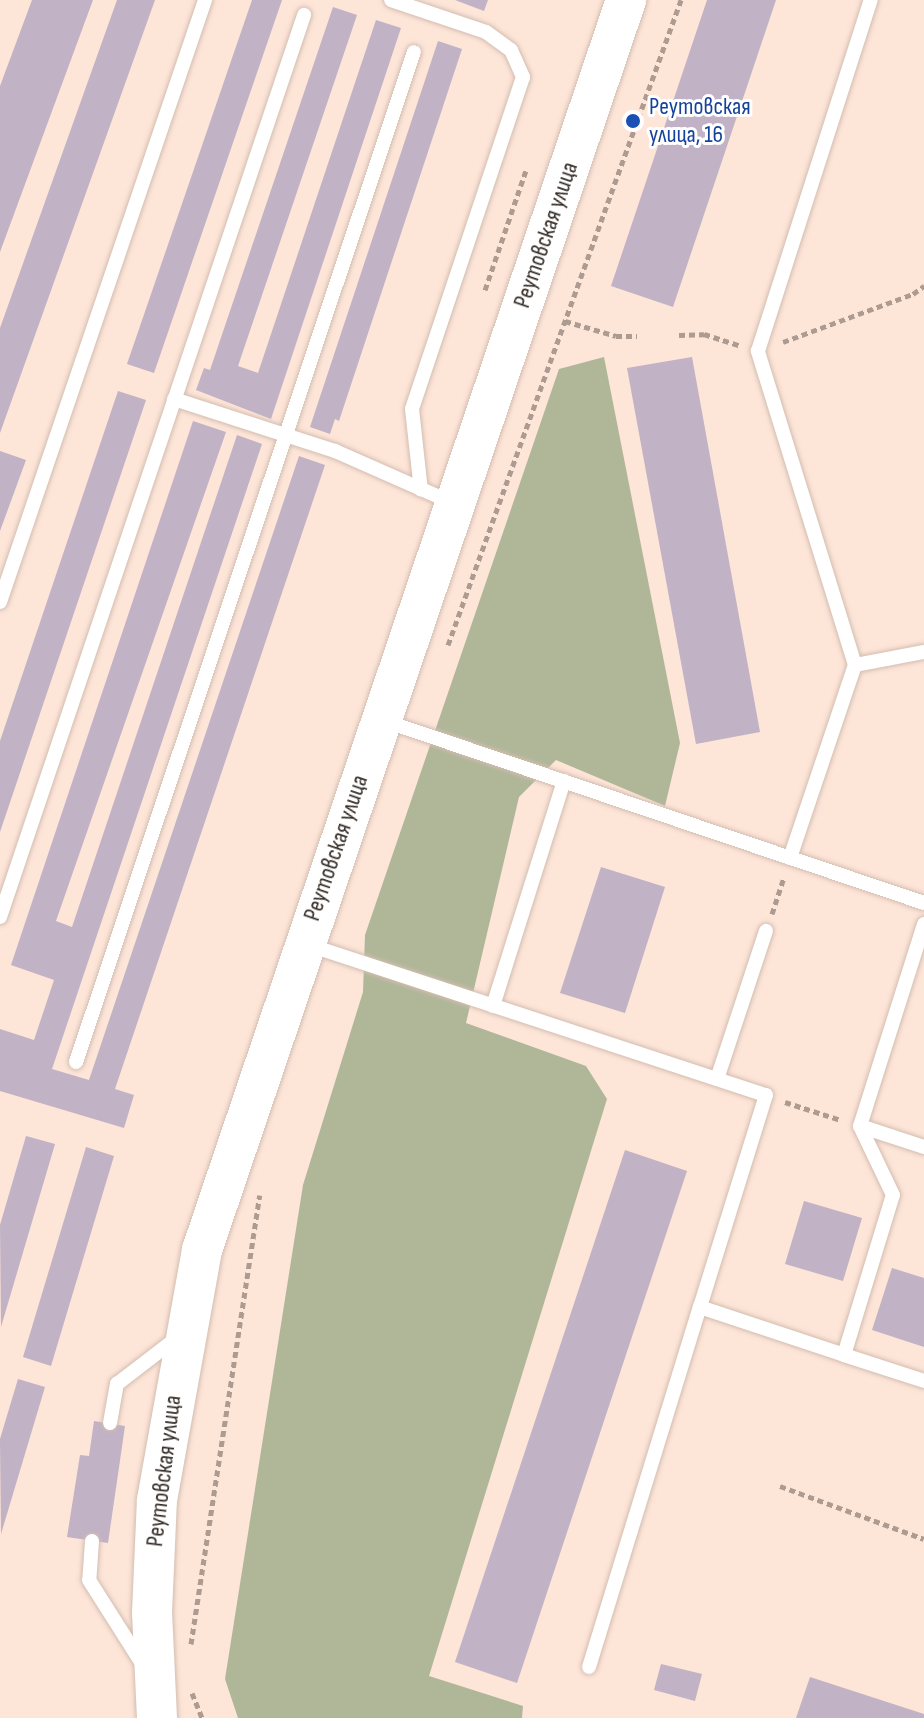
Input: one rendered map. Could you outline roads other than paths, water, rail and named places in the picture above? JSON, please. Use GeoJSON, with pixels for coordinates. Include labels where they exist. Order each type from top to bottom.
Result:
{"type":"FeatureCollection","features":[{"type":"Feature","properties":{"kind":"street","name":"Реутовская улица"},"geometry":{"type":"LineString","coordinates":[[168,1697],[157,1500],[184,1332],[216,1201],[380,719],[438,496],[626,0]]}},
{"type":"Feature","properties":{"kind":"lane"},"geometry":{"type":"LineString","coordinates":[[0,602],[205,0]]}},
{"type":"Feature","properties":{"kind":"lane"},"geometry":{"type":"LineString","coordinates":[[391,0],[486,32],[511,50],[523,77],[412,409],[438,496]]}},
{"type":"Feature","properties":{"kind":"lane"},"geometry":{"type":"LineString","coordinates":[[790,858],[855,665],[758,351],[871,0]]}},
{"type":"Feature","properties":{"kind":"lane"},"geometry":{"type":"LineString","coordinates":[[0,917],[304,15]]}},
{"type":"Feature","properties":{"kind":"lane"},"geometry":{"type":"LineString","coordinates":[[76,1062],[414,52]]}},
{"type":"Feature","properties":{"kind":"lane"},"geometry":{"type":"LineString","coordinates":[[174,399],[287,437],[438,496]]}},
{"type":"Feature","properties":{"kind":"lane"},"geometry":{"type":"LineString","coordinates":[[855,665],[924,652]]}},
{"type":"Feature","properties":{"kind":"lane"},"geometry":{"type":"LineString","coordinates":[[380,719],[924,903]]}},
{"type":"Feature","properties":{"kind":"lane"},"geometry":{"type":"LineString","coordinates":[[493,1006],[564,781]]}},
{"type":"Feature","properties":{"kind":"lane"},"geometry":{"type":"LineString","coordinates":[[844,1355],[893,1195],[860,1126],[924,924]]}},
{"type":"Feature","properties":{"kind":"lane"},"geometry":{"type":"LineString","coordinates":[[717,1079],[766,931]]}},
{"type":"Feature","properties":{"kind":"lane"},"geometry":{"type":"LineString","coordinates":[[303,943],[766,1095],[589,1667]]}},
{"type":"Feature","properties":{"kind":"lane"},"geometry":{"type":"LineString","coordinates":[[860,1126],[924,1147]]}},
{"type":"Feature","properties":{"kind":"lane"},"geometry":{"type":"LineString","coordinates":[[700,1307],[924,1381]]}},
{"type":"Feature","properties":{"kind":"lane"},"geometry":{"type":"LineString","coordinates":[[110,1423],[117,1384],[184,1332]]}},
{"type":"Feature","properties":{"kind":"lane"},"geometry":{"type":"LineString","coordinates":[[92,1541],[89,1580],[168,1697]]}},
{"type":"Feature","properties":{"kind":"place","name":"Реутовская улица, 16"},"geometry":{"type":"Point","coordinates":[633,121]}}]}
